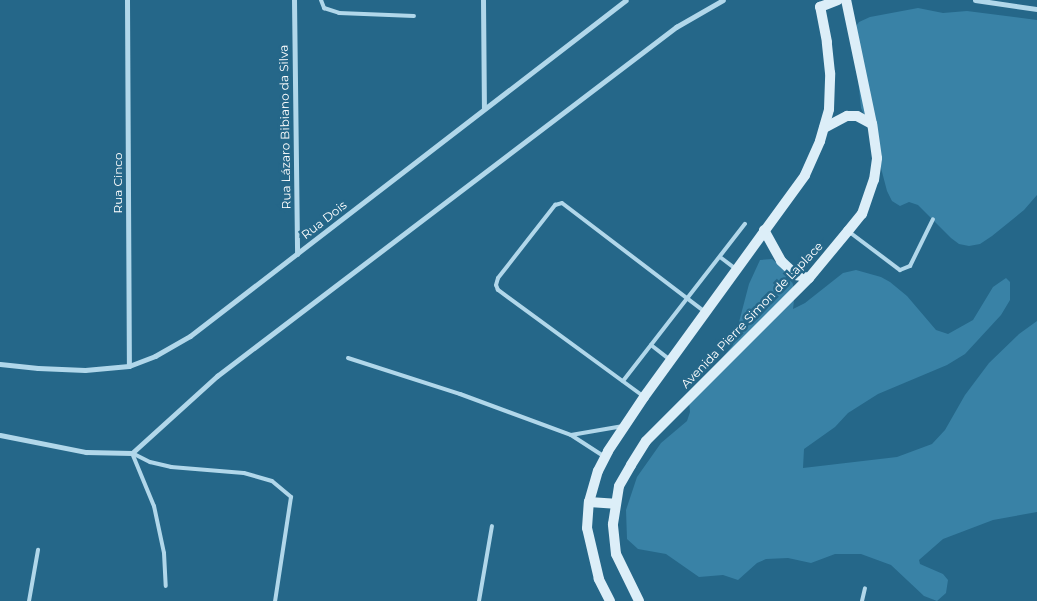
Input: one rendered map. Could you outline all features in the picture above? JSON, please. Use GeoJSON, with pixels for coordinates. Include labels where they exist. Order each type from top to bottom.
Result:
{"type":"FeatureCollection","features":[{"type":"Feature","properties":{"kind":"street","name":"Rua Cinco"},"geometry":{"type":"LineString","coordinates":[[127,0],[129,366]]}},
{"type":"Feature","properties":{"kind":"street","name":"Rua Lázaro Bibiano da Silva"},"geometry":{"type":"LineString","coordinates":[[294,0],[297,254]]}},
{"type":"Feature","properties":{"kind":"street"},"geometry":{"type":"LineString","coordinates":[[483,0],[484,108]]}},
{"type":"Feature","properties":{"kind":"street","name":"Rua Dois"},"geometry":{"type":"LineString","coordinates":[[0,364],[85,370],[129,366],[155,356],[190,336],[626,0]]}},
{"type":"Feature","properties":{"kind":"street"},"geometry":{"type":"LineString","coordinates":[[0,435],[86,452],[132,453],[217,376],[676,27],[723,0]]}},
{"type":"Feature","properties":{"kind":"street","name":"Avenida Pierre Simon de Laplace"},"geometry":{"type":"LineString","coordinates":[[610,601],[599,579],[587,528],[589,502],[598,471],[624,426],[644,397],[805,175],[824,128],[829,109],[830,73],[827,42],[820,7],[838,0]]}},
{"type":"Feature","properties":{"kind":"street","name":"Avenida Pierre Simon de Laplace"},"geometry":{"type":"LineString","coordinates":[[639,601],[616,554],[613,524],[619,486],[646,441],[808,278],[848,231],[862,214],[874,180],[877,158],[872,124],[846,0]]}},
{"type":"Feature","properties":{"kind":"street"},"geometry":{"type":"LineString","coordinates":[[975,0],[1037,9]]}},
{"type":"Feature","properties":{"kind":"street"},"geometry":{"type":"LineString","coordinates":[[824,128],[847,116],[857,116],[872,124]]}},
{"type":"Feature","properties":{"kind":"street"},"geometry":{"type":"LineString","coordinates":[[764,230],[781,260],[796,276],[808,278]]}},
{"type":"Feature","properties":{"kind":"street"},"geometry":{"type":"LineString","coordinates":[[589,502],[616,504]]}},
{"type":"Feature","properties":{"kind":"lane"},"geometry":{"type":"LineString","coordinates":[[321,0],[324,8],[339,13],[414,16]]}},
{"type":"Feature","properties":{"kind":"lane"},"geometry":{"type":"LineString","coordinates":[[644,397],[498,290],[496,285],[498,278],[555,205],[562,202],[706,312]]}},
{"type":"Feature","properties":{"kind":"lane"},"geometry":{"type":"LineString","coordinates":[[848,231],[900,270],[910,266],[933,219]]}},
{"type":"Feature","properties":{"kind":"lane"},"geometry":{"type":"LineString","coordinates":[[623,381],[745,224]]}},
{"type":"Feature","properties":{"kind":"lane"},"geometry":{"type":"LineString","coordinates":[[720,257],[736,270]]}},
{"type":"Feature","properties":{"kind":"lane"},"geometry":{"type":"LineString","coordinates":[[651,345],[671,360]]}},
{"type":"Feature","properties":{"kind":"lane"},"geometry":{"type":"LineString","coordinates":[[348,358],[460,394],[570,435],[605,457]]}},
{"type":"Feature","properties":{"kind":"lane"},"geometry":{"type":"LineString","coordinates":[[570,435],[624,426]]}},
{"type":"Feature","properties":{"kind":"lane"},"geometry":{"type":"LineString","coordinates":[[132,453],[154,506],[164,553],[166,586]]}},
{"type":"Feature","properties":{"kind":"lane"},"geometry":{"type":"LineString","coordinates":[[132,453],[150,462],[171,467],[244,473],[272,481],[291,497],[275,601]]}},
{"type":"Feature","properties":{"kind":"lane"},"geometry":{"type":"LineString","coordinates":[[479,601],[492,526]]}},
{"type":"Feature","properties":{"kind":"lane"},"geometry":{"type":"LineString","coordinates":[[29,601],[38,550]]}},
{"type":"Feature","properties":{"kind":"lane"},"geometry":{"type":"LineString","coordinates":[[862,601],[865,588]]}},
{"type":"Feature","properties":{"kind":"shaded area"},"geometry":{"type":"Polygon","coordinates":[[[918,8],[943,13],[967,11],[1037,20],[1037,195],[1024,210],[980,244],[969,246],[959,244],[918,205],[909,202],[900,206],[892,201],[887,191],[871,130],[861,108],[853,30],[859,22],[870,17],[918,8]]]}},
{"type":"Feature","properties":{"kind":"shaded area"},"geometry":{"type":"Polygon","coordinates":[[[772,259],[790,274],[795,292],[793,309],[805,303],[843,273],[856,270],[881,277],[890,282],[907,296],[936,330],[948,334],[973,320],[993,287],[1006,278],[1010,282],[1010,300],[1001,315],[965,354],[947,365],[878,394],[848,413],[835,427],[804,449],[803,468],[897,457],[932,444],[945,430],[965,395],[989,363],[1019,334],[1037,321],[1037,512],[993,520],[943,539],[919,560],[920,564],[943,574],[948,580],[946,593],[937,601],[924,596],[891,565],[861,554],[835,554],[811,563],[788,558],[766,559],[757,563],[738,580],[723,575],[699,577],[666,554],[638,549],[627,539],[626,510],[637,477],[661,443],[687,421],[690,412],[689,401],[692,394],[733,345],[749,284],[760,260],[772,259]]]}}]}
